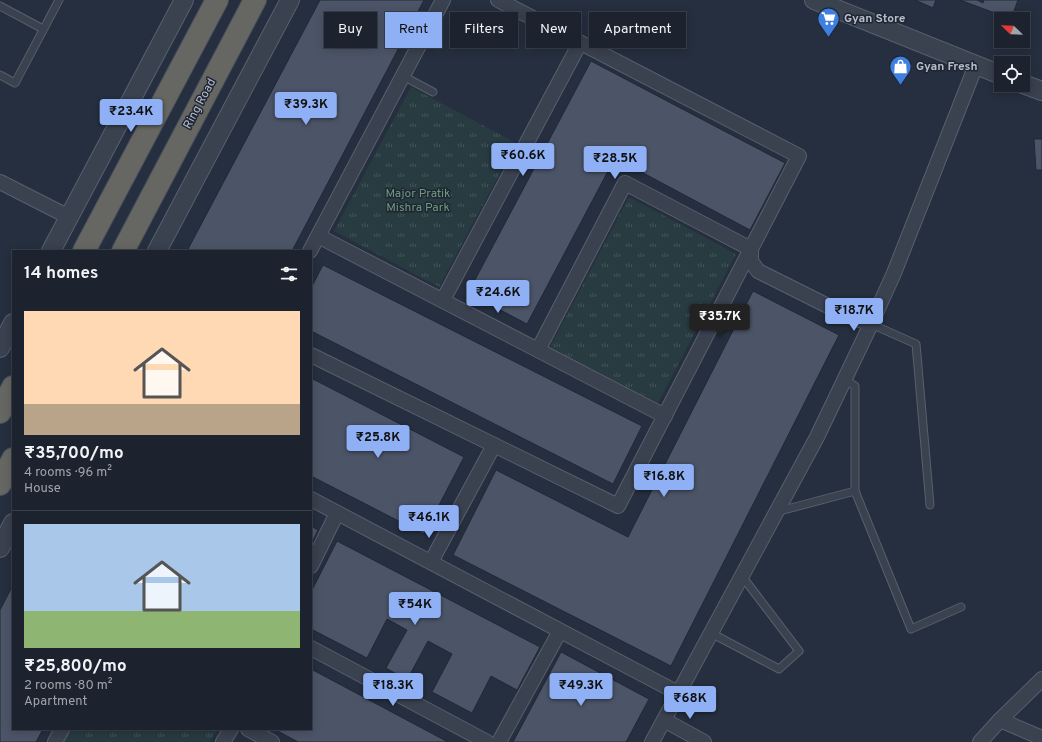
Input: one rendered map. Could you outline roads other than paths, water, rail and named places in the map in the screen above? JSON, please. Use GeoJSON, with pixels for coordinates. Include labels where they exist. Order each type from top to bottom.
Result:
{"type":"FeatureCollection","features":[{"type":"Feature","properties":{"kind":"highway"},"geometry":{"type":"LineString","coordinates":[[85,250],[216,0]]}},
{"type":"Feature","properties":{"kind":"highway","name":"Ring Road"},"geometry":{"type":"LineString","coordinates":[[124,250],[255,0]]}},
{"type":"Feature","properties":{"kind":"highway"},"geometry":{"type":"LineString","coordinates":[[0,412],[12,389]]}},
{"type":"Feature","properties":{"kind":"highway"},"geometry":{"type":"LineString","coordinates":[[0,484],[12,461]]}},
{"type":"Feature","properties":{"kind":"street"},"geometry":{"type":"LineString","coordinates":[[52,250],[184,0]]}},
{"type":"Feature","properties":{"kind":"street"},"geometry":{"type":"LineString","coordinates":[[158,250],[290,0]]}},
{"type":"Feature","properties":{"kind":"street"},"geometry":{"type":"LineString","coordinates":[[311,250],[443,0]]}},
{"type":"Feature","properties":{"kind":"street"},"geometry":{"type":"LineString","coordinates":[[498,0],[526,15]]}},
{"type":"Feature","properties":{"kind":"street"},"geometry":{"type":"LineString","coordinates":[[815,0],[994,72]]}},
{"type":"Feature","properties":{"kind":"street"},"geometry":{"type":"LineString","coordinates":[[312,355],[618,506],[799,156],[581,44]]}},
{"type":"Feature","properties":{"kind":"street"},"geometry":{"type":"LineString","coordinates":[[443,300],[577,48]]}},
{"type":"Feature","properties":{"kind":"street"},"geometry":{"type":"LineString","coordinates":[[652,742],[817,437],[894,273],[976,65]]}},
{"type":"Feature","properties":{"kind":"street"},"geometry":{"type":"LineString","coordinates":[[1030,87],[1042,91]]}},
{"type":"Feature","properties":{"kind":"street"},"geometry":{"type":"LineString","coordinates":[[0,182],[69,217]]}},
{"type":"Feature","properties":{"kind":"street"},"geometry":{"type":"LineString","coordinates":[[538,350],[625,183],[751,249]]}},
{"type":"Feature","properties":{"kind":"street"},"geometry":{"type":"LineString","coordinates":[[318,236],[665,416]]}},
{"type":"Feature","properties":{"kind":"street"},"geometry":{"type":"LineString","coordinates":[[751,249],[752,261],[758,270],[846,315],[871,324]]}},
{"type":"Feature","properties":{"kind":"street"},"geometry":{"type":"LineString","coordinates":[[0,348],[12,325]]}},
{"type":"Feature","properties":{"kind":"street"},"geometry":{"type":"LineString","coordinates":[[431,562],[494,445]]}},
{"type":"Feature","properties":{"kind":"street"},"geometry":{"type":"LineString","coordinates":[[312,500],[678,693]]}},
{"type":"Feature","properties":{"kind":"street"},"geometry":{"type":"LineString","coordinates":[[312,564],[337,513]]}},
{"type":"Feature","properties":{"kind":"street"},"geometry":{"type":"LineString","coordinates":[[0,548],[12,525]]}},
{"type":"Feature","properties":{"kind":"street"},"geometry":{"type":"LineString","coordinates":[[499,742],[560,631]]}},
{"type":"Feature","properties":{"kind":"street"},"geometry":{"type":"LineString","coordinates":[[312,649],[487,742]]}},
{"type":"Feature","properties":{"kind":"street"},"geometry":{"type":"LineString","coordinates":[[980,742],[1041,680]]}},
{"type":"Feature","properties":{"kind":"street"},"geometry":{"type":"LineString","coordinates":[[664,720],[704,742]]}},
{"type":"Feature","properties":{"kind":"street"},"geometry":{"type":"LineString","coordinates":[[1000,720],[1039,739]]}},
{"type":"Feature","properties":{"kind":"street"},"geometry":{"type":"LineString","coordinates":[[55,742],[61,730]]}},
{"type":"Feature","properties":{"kind":"street"},"geometry":{"type":"LineString","coordinates":[[223,742],[230,730]]}},
{"type":"Feature","properties":{"kind":"street"},"geometry":{"type":"LineString","coordinates":[[250,730],[272,742]]}},
{"type":"Feature","properties":{"kind":"lane"},"geometry":{"type":"LineString","coordinates":[[0,75],[15,83],[59,0]]}},
{"type":"Feature","properties":{"kind":"lane"},"geometry":{"type":"LineString","coordinates":[[0,6],[43,29]]}},
{"type":"Feature","properties":{"kind":"lane"},"geometry":{"type":"LineString","coordinates":[[402,76],[433,92]]}},
{"type":"Feature","properties":{"kind":"lane"},"geometry":{"type":"LineString","coordinates":[[871,324],[916,344],[930,505]]}},
{"type":"Feature","properties":{"kind":"lane"},"geometry":{"type":"LineString","coordinates":[[844,379],[855,386],[855,492],[911,629],[961,607]]}},
{"type":"Feature","properties":{"kind":"lane"},"geometry":{"type":"LineString","coordinates":[[776,512],[855,492]]}},
{"type":"Feature","properties":{"kind":"lane"},"geometry":{"type":"LineString","coordinates":[[711,633],[779,669],[800,651],[742,576]]}},
{"type":"Feature","properties":{"kind":"place","name":"Gyan Store"},"geometry":{"type":"Point","coordinates":[828,38]}},
{"type":"Feature","properties":{"kind":"place","name":"Gyan Fresh"},"geometry":{"type":"Point","coordinates":[901,86]}},
{"type":"Feature","properties":{"kind":"park label","name":"Major Pratik Mishra Park"},"geometry":{"type":"Point","coordinates":[418,201]}}]}
